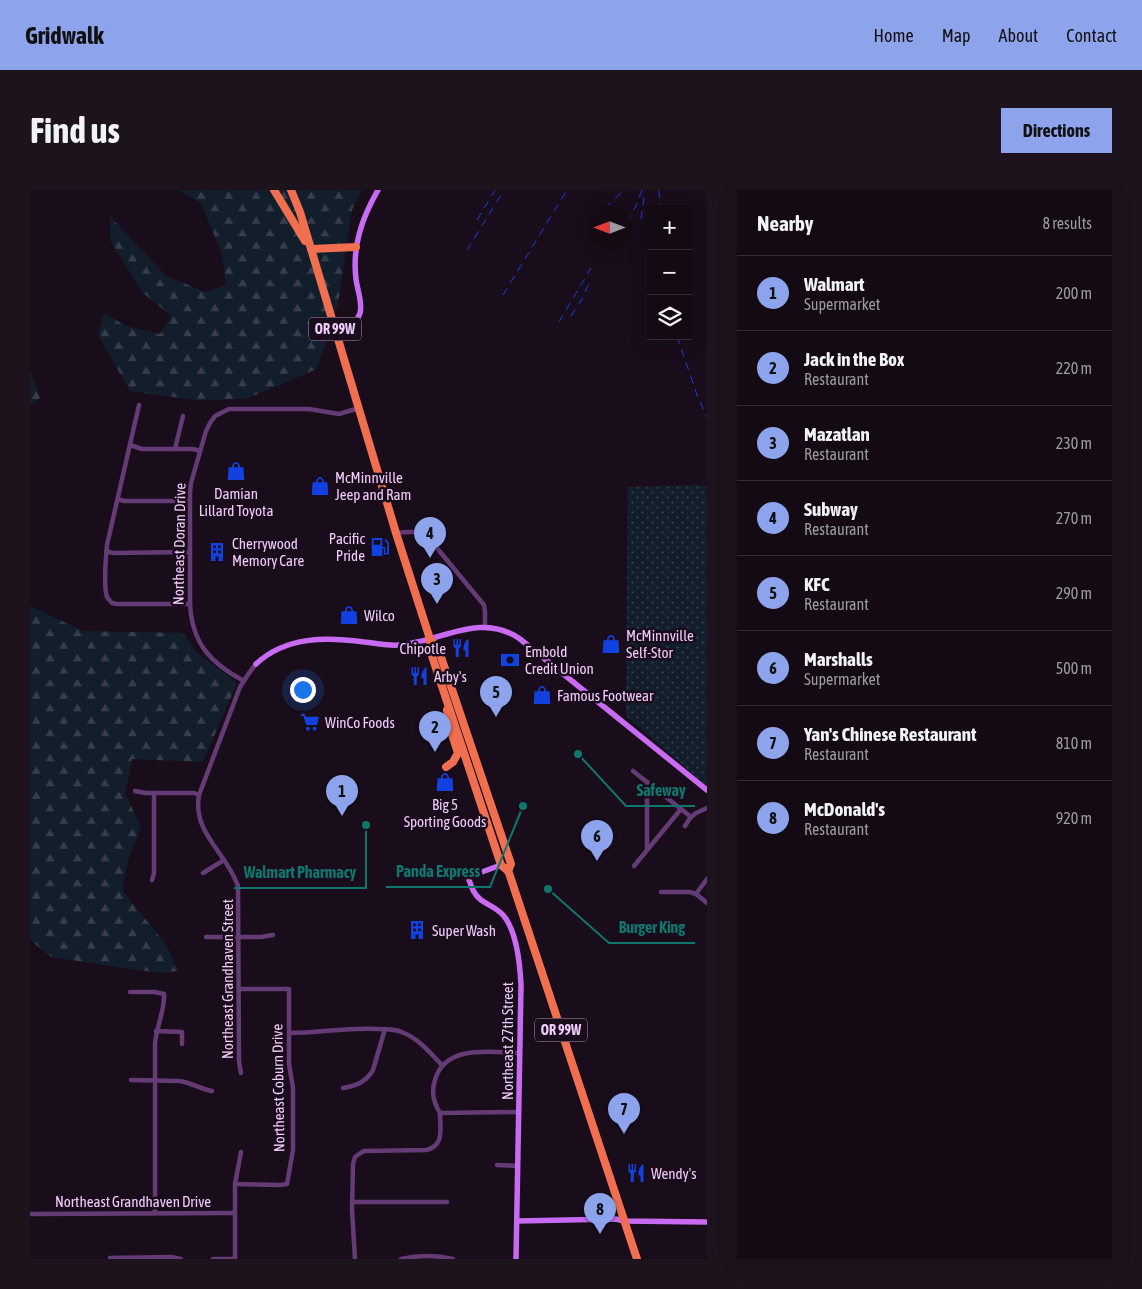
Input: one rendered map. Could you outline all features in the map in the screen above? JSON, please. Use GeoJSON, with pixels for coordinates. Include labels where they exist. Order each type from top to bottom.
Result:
{"type":"FeatureCollection","features":[{"type":"Feature","properties":{"kind":"highway","name":"OR 99W"},"geometry":{"type":"LineString","coordinates":[[274,190],[310,249]]}},
{"type":"Feature","properties":{"kind":"highway","name":"OR 99W"},"geometry":{"type":"LineString","coordinates":[[291,190],[300,212],[396,534],[430,639],[430,650],[501,865]]}},
{"type":"Feature","properties":{"kind":"highway"},"geometry":{"type":"LineString","coordinates":[[310,249],[356,247]]}},
{"type":"Feature","properties":{"kind":"highway","name":"OR 99W"},"geometry":{"type":"LineString","coordinates":[[430,639],[438,648],[489,800],[510,864],[508,871],[637,1259]]}},
{"type":"Feature","properties":{"kind":"highway"},"geometry":{"type":"LineString","coordinates":[[446,698],[448,720],[458,753],[453,762],[446,767]]}},
{"type":"Feature","properties":{"kind":"highway"},"geometry":{"type":"LineString","coordinates":[[450,709],[456,717],[469,755],[476,762]]}},
{"type":"Feature","properties":{"kind":"highway"},"geometry":{"type":"LineString","coordinates":[[468,768],[476,773],[481,790],[489,800]]}},
{"type":"Feature","properties":{"kind":"highway"},"geometry":{"type":"LineString","coordinates":[[501,865],[508,871]]}},
{"type":"Feature","properties":{"kind":"street"},"geometry":{"type":"LineString","coordinates":[[337,333],[354,322],[360,314],[355,265],[356,247],[361,225],[378,190]]}},
{"type":"Feature","properties":{"kind":"street"},"geometry":{"type":"LineString","coordinates":[[139,404],[106,551],[107,596],[109,601],[117,604],[190,604]]}},
{"type":"Feature","properties":{"kind":"street","name":"Northeast Doran Drive"},"geometry":{"type":"LineString","coordinates":[[244,681],[212,660],[201,646],[193,627],[190,604],[189,501],[191,483],[210,422],[216,416],[230,410],[309,408],[339,414],[359,408]]}},
{"type":"Feature","properties":{"kind":"street"},"geometry":{"type":"LineString","coordinates":[[175,449],[183,416]]}},
{"type":"Feature","properties":{"kind":"street"},"geometry":{"type":"LineString","coordinates":[[130,445],[142,449],[193,449],[200,451]]}},
{"type":"Feature","properties":{"kind":"street"},"geometry":{"type":"LineString","coordinates":[[118,499],[189,501]]}},
{"type":"Feature","properties":{"kind":"street"},"geometry":{"type":"LineString","coordinates":[[396,534],[418,532],[432,542],[484,605],[485,627]]}},
{"type":"Feature","properties":{"kind":"street"},"geometry":{"type":"LineString","coordinates":[[106,551],[190,552]]}},
{"type":"Feature","properties":{"kind":"street"},"geometry":{"type":"LineString","coordinates":[[244,681],[263,657],[278,648],[305,640],[348,640],[398,645],[462,630],[485,627],[503,630],[520,639],[707,790]]}},
{"type":"Feature","properties":{"kind":"street","name":"Northeast Grandhaven Street"},"geometry":{"type":"LineString","coordinates":[[241,1072],[239,1062],[238,886],[234,874],[201,824],[198,814],[198,803],[199,795],[244,681]]}},
{"type":"Feature","properties":{"kind":"street"},"geometry":{"type":"LineString","coordinates":[[633,771],[691,817]]}},
{"type":"Feature","properties":{"kind":"street"},"geometry":{"type":"LineString","coordinates":[[647,782],[647,850]]}},
{"type":"Feature","properties":{"kind":"street"},"geometry":{"type":"LineString","coordinates":[[135,792],[194,793],[199,795]]}},
{"type":"Feature","properties":{"kind":"street"},"geometry":{"type":"LineString","coordinates":[[152,880],[154,873],[154,793]]}},
{"type":"Feature","properties":{"kind":"street"},"geometry":{"type":"LineString","coordinates":[[684,826],[696,813],[707,808]]}},
{"type":"Feature","properties":{"kind":"street"},"geometry":{"type":"LineString","coordinates":[[634,866],[681,809]]}},
{"type":"Feature","properties":{"kind":"street"},"geometry":{"type":"LineString","coordinates":[[203,873],[224,860]]}},
{"type":"Feature","properties":{"kind":"street","name":"Northeast 27th Street"},"geometry":{"type":"LineString","coordinates":[[501,865],[468,877],[477,896],[503,914],[511,930],[520,973],[516,1259]]}},
{"type":"Feature","properties":{"kind":"street"},"geometry":{"type":"LineString","coordinates":[[696,894],[707,879]]}},
{"type":"Feature","properties":{"kind":"street"},"geometry":{"type":"LineString","coordinates":[[661,892],[690,892],[696,894],[707,903]]}},
{"type":"Feature","properties":{"kind":"street"},"geometry":{"type":"LineString","coordinates":[[206,937],[261,937],[273,935]]}},
{"type":"Feature","properties":{"kind":"street","name":"Northeast Coburn Drive"},"geometry":{"type":"LineString","coordinates":[[235,1184],[287,1184],[293,1150],[293,1088],[289,1064],[289,989],[239,989]]}},
{"type":"Feature","properties":{"kind":"street"},"geometry":{"type":"LineString","coordinates":[[130,992],[164,994],[164,1002],[154,1044],[156,1214]]}},
{"type":"Feature","properties":{"kind":"street"},"geometry":{"type":"LineString","coordinates":[[289,1033],[355,1029],[396,1030],[411,1036],[442,1065]]}},
{"type":"Feature","properties":{"kind":"street"},"geometry":{"type":"LineString","coordinates":[[343,1088],[357,1085],[370,1075],[385,1029]]}},
{"type":"Feature","properties":{"kind":"street"},"geometry":{"type":"LineString","coordinates":[[156,1031],[182,1032],[182,1044]]}},
{"type":"Feature","properties":{"kind":"street"},"geometry":{"type":"LineString","coordinates":[[355,1259],[352,1202],[355,1156],[365,1151],[431,1149],[439,1141],[440,1113],[435,1106],[432,1087],[442,1065],[460,1054],[469,1052],[520,1053]]}},
{"type":"Feature","properties":{"kind":"street"},"geometry":{"type":"LineString","coordinates":[[131,1080],[186,1082],[204,1090],[212,1091]]}},
{"type":"Feature","properties":{"kind":"street"},"geometry":{"type":"LineString","coordinates":[[440,1113],[519,1112]]}},
{"type":"Feature","properties":{"kind":"street"},"geometry":{"type":"LineString","coordinates":[[213,1259],[235,1259],[235,1184],[240,1152]]}},
{"type":"Feature","properties":{"kind":"street"},"geometry":{"type":"LineString","coordinates":[[498,1165],[518,1166]]}},
{"type":"Feature","properties":{"kind":"street"},"geometry":{"type":"LineString","coordinates":[[352,1202],[448,1202]]}},
{"type":"Feature","properties":{"kind":"street","name":"Northeast Grandhaven Drive"},"geometry":{"type":"LineString","coordinates":[[30,1214],[235,1213]]}},
{"type":"Feature","properties":{"kind":"street"},"geometry":{"type":"LineString","coordinates":[[516,1221],[616,1219],[624,1221],[707,1222]]}},
{"type":"Feature","properties":{"kind":"street"},"geometry":{"type":"LineString","coordinates":[[402,1259],[415,1256],[439,1256],[453,1259]]}},
{"type":"Feature","properties":{"kind":"street"},"geometry":{"type":"LineString","coordinates":[[110,1258],[171,1257],[180,1259]]}},
{"type":"Feature","properties":{"kind":"green space"},"geometry":{"type":"Polygon","coordinates":[[[178,190],[362,190],[352,210],[338,304],[317,369],[246,399],[195,400],[130,391],[98,335],[104,313],[126,326],[160,334],[171,316],[143,293],[110,240],[110,216],[165,275],[205,292],[226,285],[222,254],[201,203],[178,190]]]}},
{"type":"Feature","properties":{"kind":"green space"},"geometry":{"type":"Polygon","coordinates":[[[30,370],[40,398],[30,406],[30,370]]]}},
{"type":"Feature","properties":{"kind":"green space"},"geometry":{"type":"Polygon","coordinates":[[[707,486],[707,786],[626,716],[628,487],[707,486]]]}},
{"type":"Feature","properties":{"kind":"green space"},"geometry":{"type":"Polygon","coordinates":[[[30,606],[83,631],[183,633],[196,652],[237,683],[203,762],[132,759],[125,793],[141,827],[128,860],[122,890],[167,946],[178,971],[160,973],[51,957],[30,940],[30,606]]]}},
{"type":"Feature","properties":{"kind":"railway"},"geometry":{"type":"LineString","coordinates":[[477,220],[495,190]]}},
{"type":"Feature","properties":{"kind":"railway"},"geometry":{"type":"LineString","coordinates":[[467,250],[504,190]]}},
{"type":"Feature","properties":{"kind":"railway"},"geometry":{"type":"LineString","coordinates":[[503,295],[567,190]]}},
{"type":"Feature","properties":{"kind":"railway"},"geometry":{"type":"LineString","coordinates":[[608,205],[624,190]]}},
{"type":"Feature","properties":{"kind":"railway"},"geometry":{"type":"LineString","coordinates":[[632,212],[642,190]]}},
{"type":"Feature","properties":{"kind":"railway"},"geometry":{"type":"LineString","coordinates":[[659,190],[660,205]]}},
{"type":"Feature","properties":{"kind":"railway"},"geometry":{"type":"LineString","coordinates":[[641,219],[644,197]]}},
{"type":"Feature","properties":{"kind":"railway"},"geometry":{"type":"LineString","coordinates":[[559,322],[591,268]]}},
{"type":"Feature","properties":{"kind":"railway"},"geometry":{"type":"LineString","coordinates":[[571,316],[582,299],[589,283]]}},
{"type":"Feature","properties":{"kind":"railway"},"geometry":{"type":"LineString","coordinates":[[678,340],[697,395],[707,417]]}},
{"type":"Feature","properties":{"kind":"place","name":"Damian Lillard Toyota"},"geometry":{"type":"Point","coordinates":[236,471]}},
{"type":"Feature","properties":{"kind":"place","name":"McMinnville Jeep and Ram"},"geometry":{"type":"Point","coordinates":[320,486]}},
{"type":"Feature","properties":{"kind":"place","name":"Pacific Pride"},"geometry":{"type":"Point","coordinates":[380,547]}},
{"type":"Feature","properties":{"kind":"place","name":"Cherrywood Memory Care"},"geometry":{"type":"Point","coordinates":[217,552]}},
{"type":"Feature","properties":{"kind":"place","name":"Subway"},"geometry":{"type":"Point","coordinates":[430,558]}},
{"type":"Feature","properties":{"kind":"place","name":"Mazatlan"},"geometry":{"type":"Point","coordinates":[437,604]}},
{"type":"Feature","properties":{"kind":"place","name":"Wilco"},"geometry":{"type":"Point","coordinates":[349,615]}},
{"type":"Feature","properties":{"kind":"place","name":"McMinnville Self-Stor"},"geometry":{"type":"Point","coordinates":[611,644]}},
{"type":"Feature","properties":{"kind":"place","name":"Chipotle"},"geometry":{"type":"Point","coordinates":[461,648]}},
{"type":"Feature","properties":{"kind":"place","name":"Embold Credit Union"},"geometry":{"type":"Point","coordinates":[510,660]}},
{"type":"Feature","properties":{"kind":"place","name":"Arby's"},"geometry":{"type":"Point","coordinates":[419,676]}},
{"type":"Feature","properties":{"kind":"place","name":"Famous Footwear"},"geometry":{"type":"Point","coordinates":[542,695]}},
{"type":"Feature","properties":{"kind":"place","name":"KFC"},"geometry":{"type":"Point","coordinates":[496,717]}},
{"type":"Feature","properties":{"kind":"place","name":"WinCo Foods"},"geometry":{"type":"Point","coordinates":[310,722]}},
{"type":"Feature","properties":{"kind":"place","name":"Jack in the Box"},"geometry":{"type":"Point","coordinates":[435,752]}},
{"type":"Feature","properties":{"kind":"place","name":"Safeway"},"geometry":{"type":"Point","coordinates":[578,754]}},
{"type":"Feature","properties":{"kind":"place","name":"Big 5 Sporting Goods"},"geometry":{"type":"Point","coordinates":[445,782]}},
{"type":"Feature","properties":{"kind":"place","name":"Panda Express"},"geometry":{"type":"Point","coordinates":[523,806]}},
{"type":"Feature","properties":{"kind":"place","name":"Walmart"},"geometry":{"type":"Point","coordinates":[342,816]}},
{"type":"Feature","properties":{"kind":"place","name":"Walmart Pharmacy"},"geometry":{"type":"Point","coordinates":[366,825]}},
{"type":"Feature","properties":{"kind":"place","name":"Marshalls"},"geometry":{"type":"Point","coordinates":[597,861]}},
{"type":"Feature","properties":{"kind":"place","name":"Burger King"},"geometry":{"type":"Point","coordinates":[548,889]}},
{"type":"Feature","properties":{"kind":"place","name":"Super Wash"},"geometry":{"type":"Point","coordinates":[417,930]}},
{"type":"Feature","properties":{"kind":"place","name":"Yan's Chinese Restaurant"},"geometry":{"type":"Point","coordinates":[624,1134]}},
{"type":"Feature","properties":{"kind":"place","name":"Wendy's"},"geometry":{"type":"Point","coordinates":[636,1173]}},
{"type":"Feature","properties":{"kind":"place","name":"McDonald's"},"geometry":{"type":"Point","coordinates":[600,1234]}}]}
